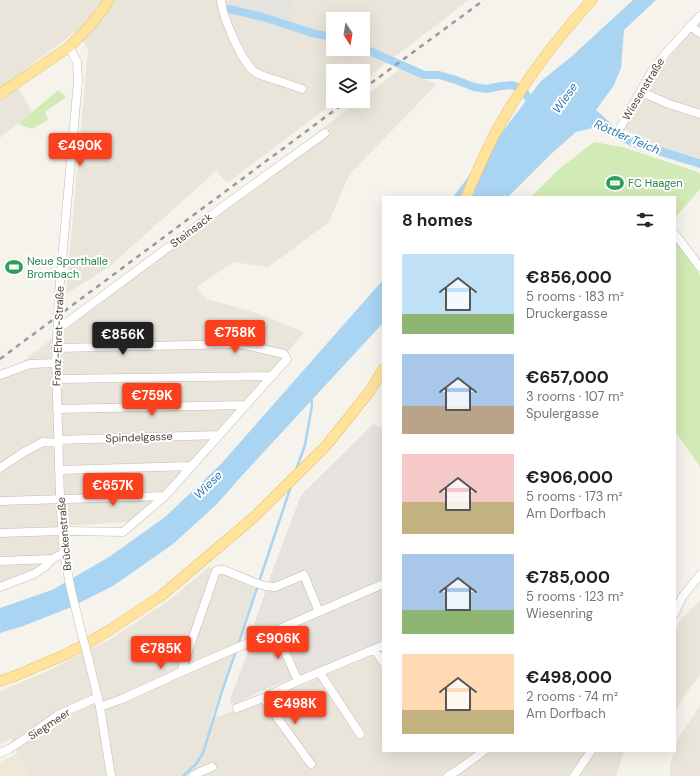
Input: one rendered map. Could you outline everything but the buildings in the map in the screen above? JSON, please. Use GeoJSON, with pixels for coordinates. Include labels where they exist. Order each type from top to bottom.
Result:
{"type":"FeatureCollection","features":[{"type":"Feature","properties":{"kind":"main road"},"geometry":{"type":"LineString","coordinates":[[0,94],[69,48],[87,29],[109,0]]}},
{"type":"Feature","properties":{"kind":"main road"},"geometry":{"type":"LineString","coordinates":[[466,196],[498,129],[526,83],[561,36],[592,0]]}},
{"type":"Feature","properties":{"kind":"main road"},"geometry":{"type":"LineString","coordinates":[[0,682],[62,656],[86,644],[160,596],[254,518],[326,446],[370,391],[382,371]]}},
{"type":"Feature","properties":{"kind":"street"},"geometry":{"type":"LineString","coordinates":[[221,0],[228,26],[249,67],[256,73],[302,89]]}},
{"type":"Feature","properties":{"kind":"street","name":"Wiesenstraße"},"geometry":{"type":"LineString","coordinates":[[620,128],[652,72],[666,53],[700,16]]}},
{"type":"Feature","properties":{"kind":"street"},"geometry":{"type":"LineString","coordinates":[[690,26],[700,33]]}},
{"type":"Feature","properties":{"kind":"street","name":"Franz-Ehret-Straße"},"geometry":{"type":"LineString","coordinates":[[58,441],[56,348],[59,293],[78,81],[77,62],[69,48]]}},
{"type":"Feature","properties":{"kind":"street"},"geometry":{"type":"LineString","coordinates":[[641,92],[669,104],[700,114]]}},
{"type":"Feature","properties":{"kind":"street","name":"Steinsack"},"geometry":{"type":"LineString","coordinates":[[58,324],[65,324],[228,203],[325,134]]}},
{"type":"Feature","properties":{"kind":"street"},"geometry":{"type":"LineString","coordinates":[[676,235],[700,267]]}},
{"type":"Feature","properties":{"kind":"street"},"geometry":{"type":"LineString","coordinates":[[0,533],[65,531],[123,532],[165,496],[287,359],[284,354],[240,344],[56,348]]}},
{"type":"Feature","properties":{"kind":"street"},"geometry":{"type":"LineString","coordinates":[[0,375],[30,364],[56,363]]}},
{"type":"Feature","properties":{"kind":"street"},"geometry":{"type":"LineString","coordinates":[[56,379],[272,376]]}},
{"type":"Feature","properties":{"kind":"street"},"geometry":{"type":"LineString","coordinates":[[57,409],[246,405]]}},
{"type":"Feature","properties":{"kind":"street","name":"Spindelgasse"},"geometry":{"type":"LineString","coordinates":[[58,441],[219,435]]}},
{"type":"Feature","properties":{"kind":"street"},"geometry":{"type":"LineString","coordinates":[[0,468],[24,452],[44,442],[58,441]]}},
{"type":"Feature","properties":{"kind":"street","name":"Brückenstraße"},"geometry":{"type":"LineString","coordinates":[[58,441],[60,498],[65,531],[65,556],[71,590],[98,697]]}},
{"type":"Feature","properties":{"kind":"street"},"geometry":{"type":"LineString","coordinates":[[60,470],[191,466]]}},
{"type":"Feature","properties":{"kind":"street"},"geometry":{"type":"LineString","coordinates":[[0,501],[165,496]]}},
{"type":"Feature","properties":{"kind":"street"},"geometry":{"type":"LineString","coordinates":[[0,561],[52,560],[65,556]]}},
{"type":"Feature","properties":{"kind":"street"},"geometry":{"type":"LineString","coordinates":[[0,587],[34,574],[52,560]]}},
{"type":"Feature","properties":{"kind":"street"},"geometry":{"type":"LineString","coordinates":[[181,672],[216,571],[224,570],[253,582],[275,587],[304,575],[319,612]]}},
{"type":"Feature","properties":{"kind":"street"},"geometry":{"type":"LineString","coordinates":[[676,608],[678,598],[700,575]]}},
{"type":"Feature","properties":{"kind":"street"},"geometry":{"type":"LineString","coordinates":[[100,707],[122,699],[382,584]]}},
{"type":"Feature","properties":{"kind":"street"},"geometry":{"type":"LineString","coordinates":[[276,631],[298,681]]}},
{"type":"Feature","properties":{"kind":"street"},"geometry":{"type":"LineString","coordinates":[[237,708],[379,648],[382,658]]}},
{"type":"Feature","properties":{"kind":"street"},"geometry":{"type":"LineString","coordinates":[[320,673],[360,734]]}},
{"type":"Feature","properties":{"kind":"street"},"geometry":{"type":"LineString","coordinates":[[98,697],[111,776]]}},
{"type":"Feature","properties":{"kind":"street","name":"Siegmeer"},"geometry":{"type":"LineString","coordinates":[[0,752],[9,749],[58,715],[98,697]]}},
{"type":"Feature","properties":{"kind":"street"},"geometry":{"type":"LineString","coordinates":[[263,698],[310,764]]}},
{"type":"Feature","properties":{"kind":"street"},"geometry":{"type":"LineString","coordinates":[[448,776],[483,752]]}},
{"type":"Feature","properties":{"kind":"street"},"geometry":{"type":"LineString","coordinates":[[574,776],[590,752]]}},
{"type":"Feature","properties":{"kind":"street"},"geometry":{"type":"LineString","coordinates":[[193,776],[212,767]]}},
{"type":"Feature","properties":{"kind":"shaded area"},"geometry":{"type":"Polygon","coordinates":[[[0,0],[469,0],[370,76],[370,64],[326,64],[327,108],[227,183],[216,171],[109,267],[66,294],[88,49],[76,31],[13,79],[32,112],[0,138],[0,0]]]}},
{"type":"Feature","properties":{"kind":"shaded area"},"geometry":{"type":"Polygon","coordinates":[[[239,0],[294,0],[286,23],[237,5],[239,0]]]}},
{"type":"Feature","properties":{"kind":"shaded area"},"geometry":{"type":"Polygon","coordinates":[[[700,22],[700,158],[659,147],[624,129],[649,87],[673,52],[700,22]]]}},
{"type":"Feature","properties":{"kind":"shaded area"},"geometry":{"type":"Polygon","coordinates":[[[400,69],[437,84],[349,175],[329,222],[268,267],[233,262],[197,287],[206,299],[257,313],[304,332],[250,397],[165,491],[129,522],[57,526],[60,559],[0,583],[0,379],[67,327],[324,138],[319,131],[350,108],[370,108],[370,93],[400,69]]]}},
{"type":"Feature","properties":{"kind":"shaded area"},"geometry":{"type":"Polygon","coordinates":[[[373,424],[382,428],[382,641],[261,691],[232,706],[230,699],[249,649],[250,637],[272,572],[301,495],[373,424]]]}},
{"type":"Feature","properties":{"kind":"shaded area"},"geometry":{"type":"Polygon","coordinates":[[[209,567],[256,589],[211,719],[298,687],[382,650],[382,752],[624,752],[616,776],[29,776],[17,754],[11,738],[0,744],[0,691],[50,670],[114,637],[168,601],[209,567]]]}},
{"type":"Feature","properties":{"kind":"shaded area"},"geometry":{"type":"Polygon","coordinates":[[[700,600],[700,675],[676,710],[676,630],[679,622],[700,600]]]}},
{"type":"Feature","properties":{"kind":"shaded area"},"geometry":{"type":"Polygon","coordinates":[[[700,706],[700,776],[670,776],[670,766],[674,752],[676,752],[678,738],[700,706]]]}},
{"type":"Feature","properties":{"kind":"shaded area"},"geometry":{"type":"Polygon","coordinates":[[[17,754],[29,776],[0,776],[0,762],[17,754]]]}},
{"type":"Feature","properties":{"kind":"green space"},"geometry":{"type":"Polygon","coordinates":[[[58,90],[66,97],[45,112],[48,120],[32,129],[18,124],[58,90]]]}},
{"type":"Feature","properties":{"kind":"green space"},"geometry":{"type":"Polygon","coordinates":[[[594,142],[622,147],[695,171],[700,174],[700,189],[676,217],[676,196],[532,196],[559,169],[594,142]]]}},
{"type":"Feature","properties":{"kind":"green space"},"geometry":{"type":"Polygon","coordinates":[[[676,240],[700,275],[700,467],[676,432],[676,240]]]}},
{"type":"Feature","properties":{"kind":"water"},"geometry":{"type":"Polygon","coordinates":[[[633,0],[656,0],[624,30],[621,68],[614,85],[596,110],[626,135],[700,159],[700,168],[629,145],[593,128],[576,132],[551,154],[509,196],[454,196],[541,81],[571,57],[633,0]]]}},
{"type":"Feature","properties":{"kind":"water","name":"Wiese"},"geometry":{"type":"Polygon","coordinates":[[[382,281],[382,324],[217,504],[173,544],[113,586],[69,608],[23,626],[0,633],[0,608],[52,590],[109,557],[165,517],[221,464],[382,281]]]}},
{"type":"Feature","properties":{"kind":"waterway"},"geometry":{"type":"LineString","coordinates":[[229,9],[263,17],[312,33],[326,36]]}},
{"type":"Feature","properties":{"kind":"waterway"},"geometry":{"type":"LineString","coordinates":[[370,51],[424,75],[439,75],[474,87],[486,89],[513,85],[524,91],[530,101],[536,103]]}},
{"type":"Feature","properties":{"kind":"waterway"},"geometry":{"type":"LineString","coordinates":[[296,470],[305,445],[312,405],[311,397]]}},
{"type":"Feature","properties":{"kind":"waterway"},"geometry":{"type":"LineString","coordinates":[[238,645],[291,486]]}},
{"type":"Feature","properties":{"kind":"waterway"},"geometry":{"type":"LineString","coordinates":[[183,776],[196,764],[203,753],[236,651]]}},
{"type":"Feature","properties":{"kind":"railway"},"geometry":{"type":"LineString","coordinates":[[370,84],[484,0]]}},
{"type":"Feature","properties":{"kind":"railway"},"geometry":{"type":"LineString","coordinates":[[0,359],[338,108]]}},
{"type":"Feature","properties":{"kind":"place","name":"FC Haagen"},"geometry":{"type":"Point","coordinates":[615,183]}},
{"type":"Feature","properties":{"kind":"place","name":"Neue Sporthalle Brombach"},"geometry":{"type":"Point","coordinates":[14,267]}},
{"type":"Feature","properties":{"kind":"water label","name":"Röttler Teich"},"geometry":{"type":"Point","coordinates":[627,137]}}]}
